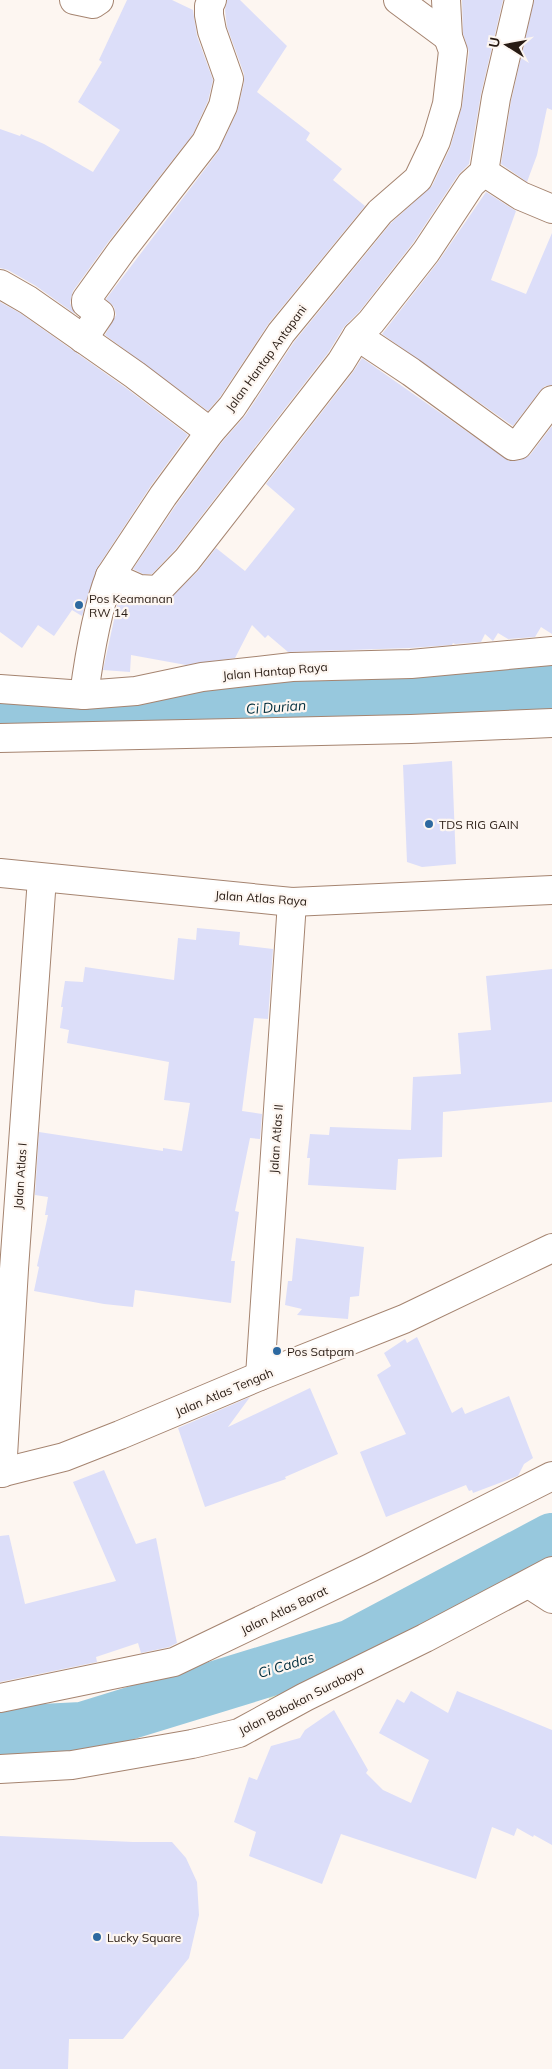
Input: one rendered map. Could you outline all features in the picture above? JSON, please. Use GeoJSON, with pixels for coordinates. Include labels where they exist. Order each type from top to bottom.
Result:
{"type":"FeatureCollection","features":[{"type":"Feature","properties":{"kind":"street"},"geometry":{"type":"LineString","coordinates":[[74,0],[93,4],[99,0]]}},
{"type":"Feature","properties":{"kind":"street"},"geometry":{"type":"LineString","coordinates":[[83,339],[100,314],[86,303],[86,300],[122,250],[206,142],[223,106],[229,79],[210,23],[209,6],[212,0]]}},
{"type":"Feature","properties":{"kind":"street"},"geometry":{"type":"LineString","coordinates":[[398,0],[448,37]]}},
{"type":"Feature","properties":{"kind":"street","name":"Jalan Hantap Antapani"},"geometry":{"type":"LineString","coordinates":[[84,695],[87,670],[103,598],[110,576],[163,496],[210,432],[232,407],[281,333],[380,212],[418,179],[436,141],[447,104],[453,50],[448,37],[446,0]]}},
{"type":"Feature","properties":{"kind":"street"},"geometry":{"type":"LineString","coordinates":[[110,576],[139,589],[158,590],[187,560],[341,362],[357,336],[371,322],[426,252],[471,184],[484,172],[496,98],[519,0]]}},
{"type":"Feature","properties":{"kind":"street"},"geometry":{"type":"LineString","coordinates":[[484,172],[520,196],[552,209]]}},
{"type":"Feature","properties":{"kind":"street"},"geometry":{"type":"LineString","coordinates":[[0,284],[28,300],[135,375],[210,432]]}},
{"type":"Feature","properties":{"kind":"street"},"geometry":{"type":"LineString","coordinates":[[357,336],[411,372],[513,446],[518,444],[552,400]]}},
{"type":"Feature","properties":{"kind":"street","name":"Jalan Hantap Raya"},"geometry":{"type":"LineString","coordinates":[[0,689],[84,695],[136,691],[202,677],[292,667],[411,664],[552,651]]}},
{"type":"Feature","properties":{"kind":"street"},"geometry":{"type":"LineString","coordinates":[[0,738],[552,723]]}},
{"type":"Feature","properties":{"kind":"street","name":"Jalan Atlas Raya"},"geometry":{"type":"LineString","coordinates":[[0,873],[292,902],[552,890]]}},
{"type":"Feature","properties":{"kind":"street","name":"Jalan Atlas I"},"geometry":{"type":"LineString","coordinates":[[1,1473],[42,878]]}},
{"type":"Feature","properties":{"kind":"street","name":"Jalan Atlas II"},"geometry":{"type":"LineString","coordinates":[[260,1376],[292,902]]}},
{"type":"Feature","properties":{"kind":"street","name":"Jalan Atlas Tengah"},"geometry":{"type":"LineString","coordinates":[[1,1473],[72,1454],[404,1319],[552,1248]]}},
{"type":"Feature","properties":{"kind":"street","name":"Jalan Atlas Barat"},"geometry":{"type":"LineString","coordinates":[[0,1698],[174,1662],[370,1568],[552,1476]]}},
{"type":"Feature","properties":{"kind":"street","name":"Jalan Babakan Surabaya"},"geometry":{"type":"LineString","coordinates":[[0,1769],[72,1765],[192,1744],[239,1733],[305,1697],[552,1571]]}},
{"type":"Feature","properties":{"kind":"street"},"geometry":{"type":"LineString","coordinates":[[529,1584],[552,1599]]}},
{"type":"Feature","properties":{"kind":"green space"},"geometry":{"type":"Polygon","coordinates":[[[530,1562],[534,1573],[270,1702],[267,1693],[334,1663],[530,1562]]]}},
{"type":"Feature","properties":{"kind":"building"},"geometry":{"type":"Polygon","coordinates":[[[127,0],[172,0],[193,10],[197,36],[213,80],[208,101],[193,134],[109,241],[73,291],[70,303],[75,314],[36,286],[8,270],[0,268],[0,129],[20,136],[21,134],[44,144],[93,172],[120,130],[78,102],[102,62],[99,60],[127,0]]]}},
{"type":"Feature","properties":{"kind":"building"},"geometry":{"type":"Polygon","coordinates":[[[227,0],[240,0],[287,46],[257,92],[310,133],[306,140],[342,169],[333,180],[365,206],[269,323],[220,397],[208,411],[105,335],[116,315],[114,307],[106,299],[218,152],[237,112],[244,74],[227,27],[225,10],[227,0]]]}},
{"type":"Feature","properties":{"kind":"building"},"geometry":{"type":"Polygon","coordinates":[[[462,0],[503,0],[481,94],[469,164],[458,175],[413,243],[359,312],[344,327],[328,353],[175,550],[152,574],[143,574],[133,569],[176,505],[222,442],[245,416],[294,342],[391,223],[432,186],[450,148],[462,106],[469,52],[463,34],[462,0]]]}},
{"type":"Feature","properties":{"kind":"building"},"geometry":{"type":"Polygon","coordinates":[[[534,0],[552,0],[552,110],[547,108],[537,155],[527,182],[501,164],[511,101],[534,0]]]}},
{"type":"Feature","properties":{"kind":"building"},"geometry":{"type":"Polygon","coordinates":[[[486,192],[516,211],[491,280],[526,294],[552,233],[552,385],[545,386],[540,391],[513,426],[382,334],[438,262],[486,192]]]}},
{"type":"Feature","properties":{"kind":"building"},"geometry":{"type":"Polygon","coordinates":[[[0,302],[20,313],[126,388],[188,435],[150,487],[97,568],[82,616],[72,610],[54,636],[38,625],[22,648],[0,632],[0,302]]]}},
{"type":"Feature","properties":{"kind":"building"},"geometry":{"type":"Polygon","coordinates":[[[362,358],[509,461],[521,460],[530,455],[552,426],[552,634],[541,627],[535,637],[508,639],[498,633],[493,641],[485,634],[481,642],[453,643],[452,645],[288,652],[268,635],[265,638],[252,625],[235,658],[186,665],[131,655],[130,672],[103,670],[119,597],[138,605],[164,604],[198,571],[216,548],[245,571],[295,509],[266,484],[362,358]]]}},
{"type":"Feature","properties":{"kind":"building","name":"TDS RIG GAIN"},"geometry":{"type":"Polygon","coordinates":[[[452,761],[456,864],[422,867],[407,862],[403,765],[452,761]]]}},
{"type":"Feature","properties":{"kind":"building"},"geometry":{"type":"Polygon","coordinates":[[[197,928],[240,932],[239,945],[273,949],[268,1019],[254,1018],[242,1111],[262,1114],[260,1139],[250,1138],[235,1211],[239,1212],[231,1261],[235,1261],[231,1303],[135,1290],[133,1307],[104,1304],[34,1291],[39,1267],[37,1266],[48,1215],[45,1215],[48,1197],[35,1195],[39,1132],[163,1151],[163,1148],[182,1151],[190,1103],[164,1100],[169,1062],[67,1043],[69,1030],[60,1028],[65,981],[83,982],[85,967],[174,980],[178,938],[196,940],[197,928]]]}},
{"type":"Feature","properties":{"kind":"building"},"geometry":{"type":"Polygon","coordinates":[[[552,969],[552,1102],[443,1112],[442,1157],[398,1159],[396,1190],[308,1185],[310,1158],[307,1158],[310,1134],[329,1135],[330,1127],[411,1130],[413,1077],[461,1074],[458,1033],[491,1030],[486,976],[552,969]]]}},
{"type":"Feature","properties":{"kind":"building"},"geometry":{"type":"Polygon","coordinates":[[[296,1238],[364,1247],[359,1296],[350,1297],[348,1319],[297,1315],[302,1309],[285,1305],[288,1281],[292,1281],[296,1238]]]}},
{"type":"Feature","properties":{"kind":"building"},"geometry":{"type":"Polygon","coordinates":[[[417,1337],[452,1413],[462,1407],[465,1414],[509,1396],[533,1458],[524,1464],[518,1476],[473,1493],[472,1490],[469,1491],[466,1485],[386,1517],[360,1452],[406,1434],[377,1375],[391,1366],[384,1353],[405,1339],[407,1343],[417,1337]]]}},
{"type":"Feature","properties":{"kind":"building"},"geometry":{"type":"Polygon","coordinates":[[[310,1388],[338,1454],[285,1477],[286,1479],[205,1507],[178,1428],[250,1397],[228,1427],[310,1388]]]}},
{"type":"Feature","properties":{"kind":"building"},"geometry":{"type":"Polygon","coordinates":[[[104,1470],[136,1544],[156,1538],[177,1643],[169,1647],[141,1653],[138,1643],[96,1657],[97,1662],[0,1682],[0,1536],[9,1535],[25,1604],[116,1581],[73,1482],[104,1470]]]}},
{"type":"Feature","properties":{"kind":"building"},"geometry":{"type":"Polygon","coordinates":[[[411,1691],[448,1713],[457,1691],[552,1730],[552,1845],[517,1828],[514,1836],[492,1827],[476,1879],[341,1834],[322,1884],[249,1856],[256,1832],[234,1822],[249,1777],[257,1780],[271,1746],[300,1738],[305,1730],[334,1710],[368,1770],[366,1773],[383,1790],[411,1803],[429,1760],[379,1733],[397,1699],[404,1703],[411,1691]]]}},
{"type":"Feature","properties":{"kind":"building","name":"Lucky Square"},"geometry":{"type":"Polygon","coordinates":[[[0,1836],[172,1842],[186,1858],[197,1882],[199,1915],[189,1958],[123,2039],[69,2039],[68,2069],[0,2069],[0,1836]]]}},
{"type":"Feature","properties":{"kind":"waterway","name":"Ci Durian"},"geometry":{"type":"LineString","coordinates":[[0,708],[132,717],[552,689]]}},
{"type":"Feature","properties":{"kind":"waterway","name":"Ci Cadas"},"geometry":{"type":"LineString","coordinates":[[0,1732],[82,1728],[352,1645],[552,1539]]}},
{"type":"Feature","properties":{"kind":"place","name":"Pos Keamanan RW 14"},"geometry":{"type":"Point","coordinates":[79,605]}},
{"type":"Feature","properties":{"kind":"place","name":"TDS RIG GAIN"},"geometry":{"type":"Point","coordinates":[429,824]}},
{"type":"Feature","properties":{"kind":"place","name":"Pos Satpam"},"geometry":{"type":"Point","coordinates":[277,1351]}},
{"type":"Feature","properties":{"kind":"place","name":"Lucky Square"},"geometry":{"type":"Point","coordinates":[97,1937]}}]}
